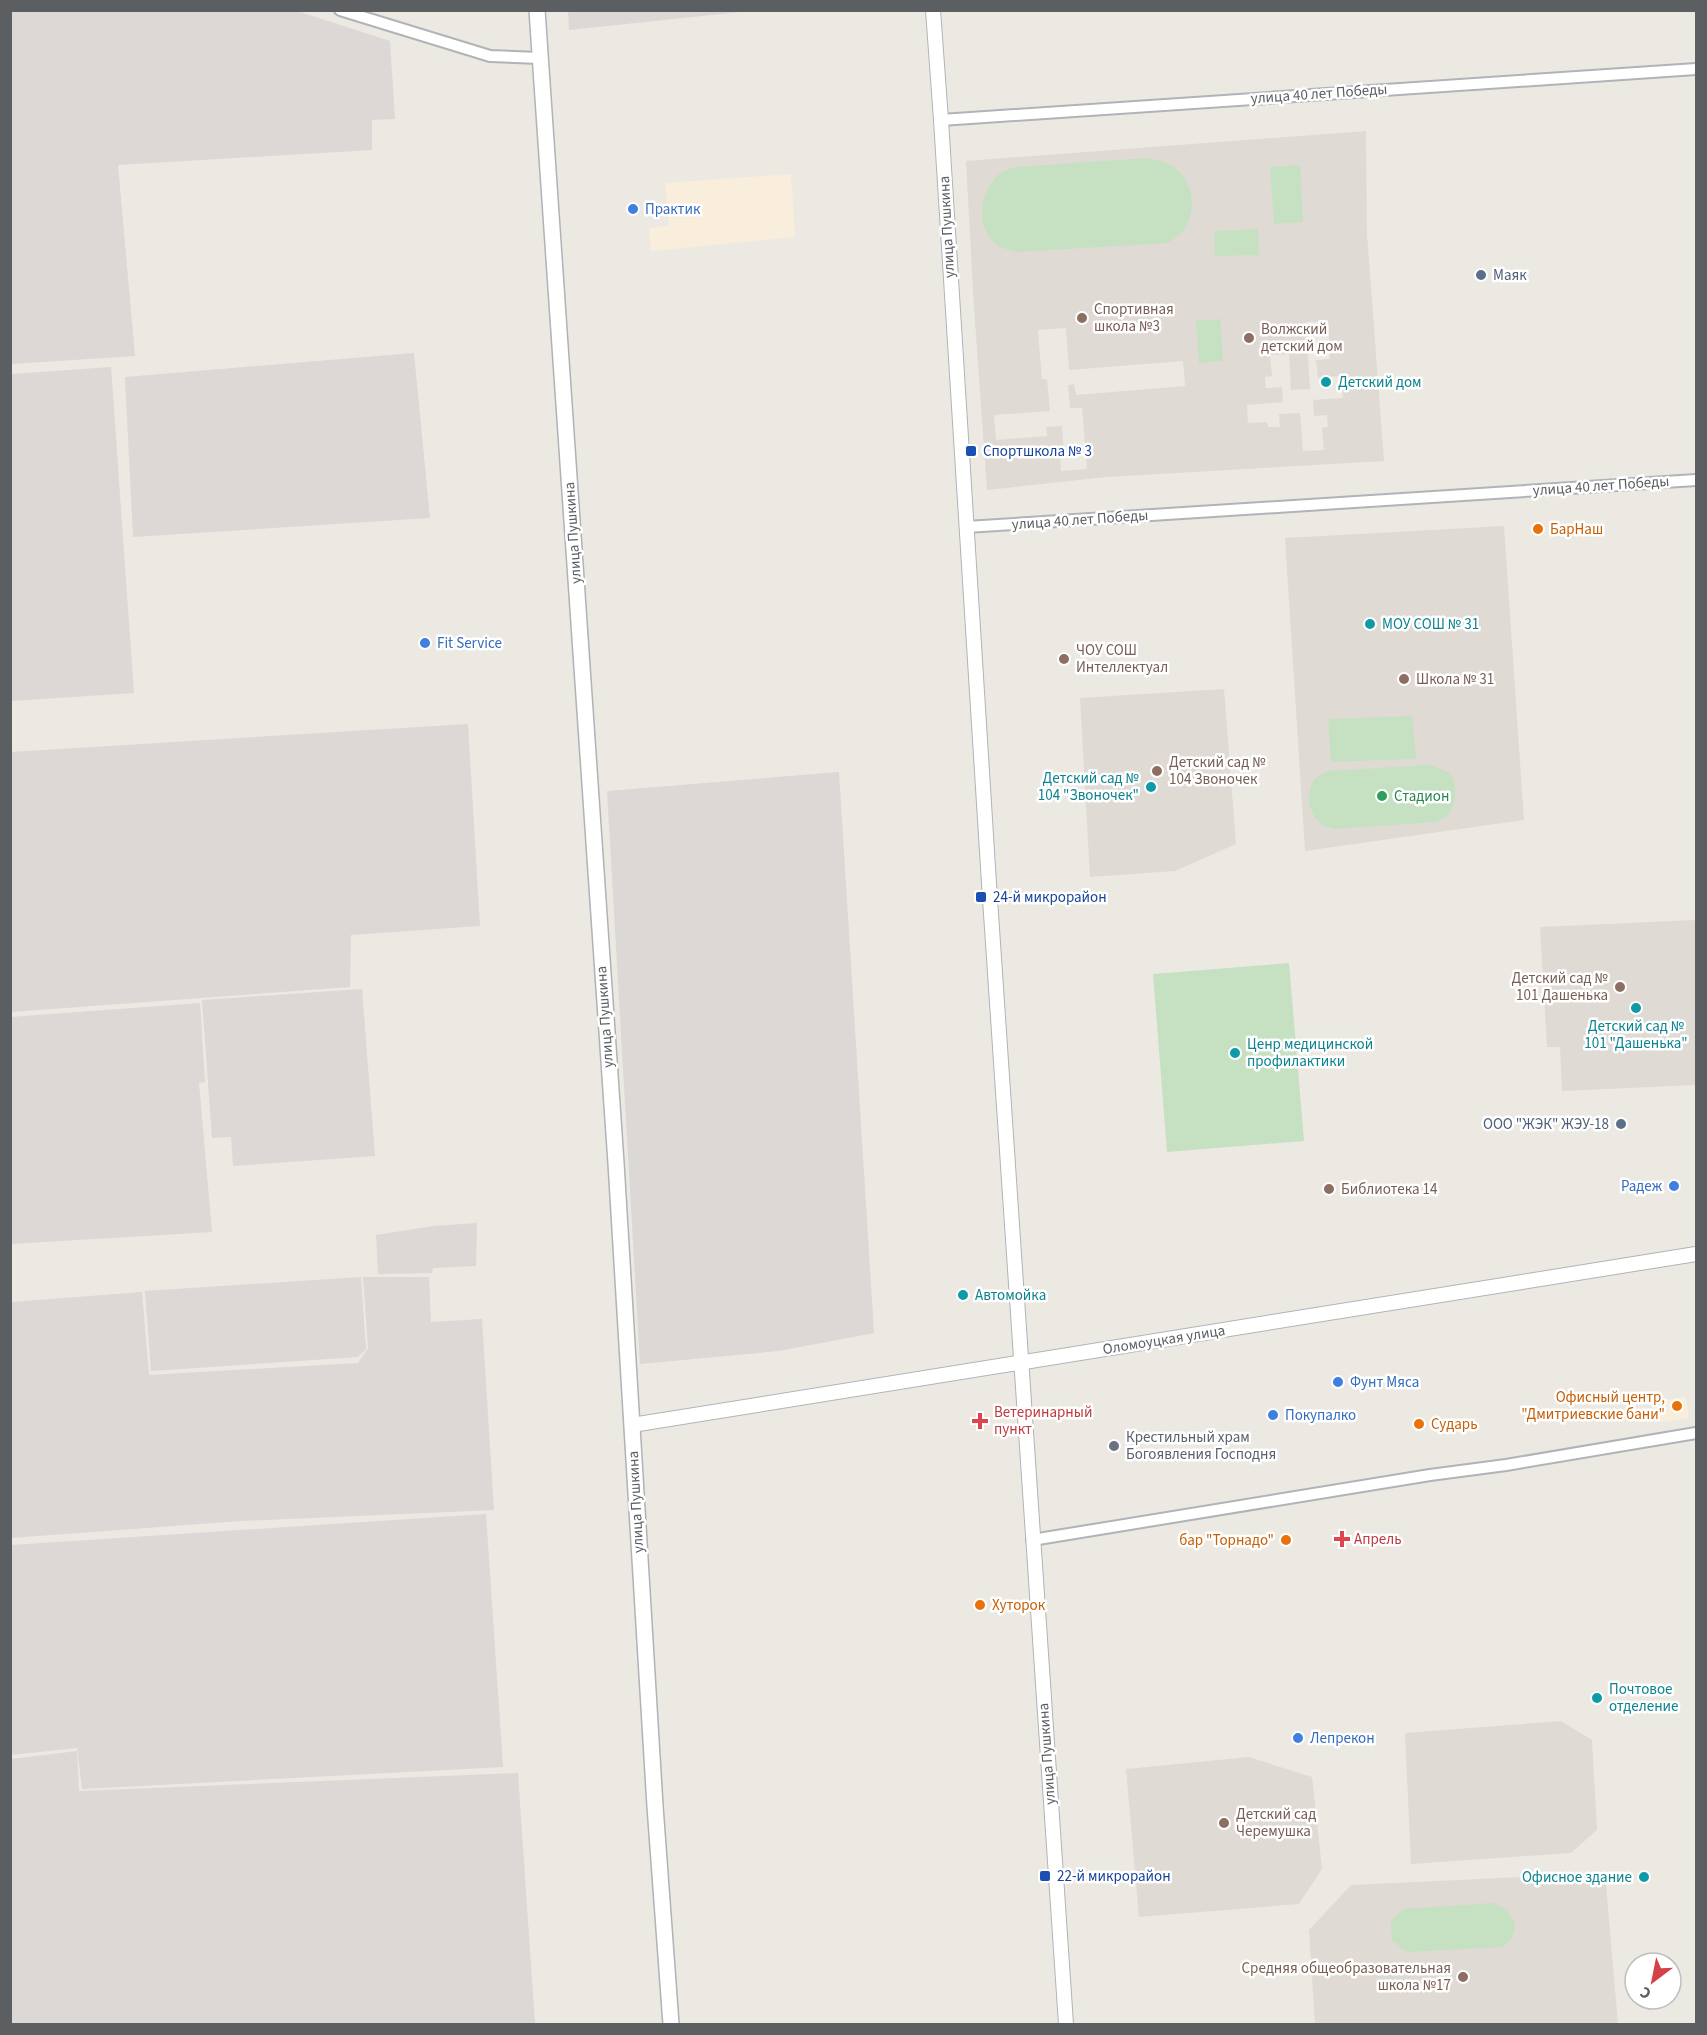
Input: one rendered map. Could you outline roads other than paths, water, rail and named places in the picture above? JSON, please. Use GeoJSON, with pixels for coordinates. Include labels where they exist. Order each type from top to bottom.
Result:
{"type":"FeatureCollection","features":[{"type":"Feature","properties":{"kind":"main road","name":"улица Пушкина"},"geometry":{"type":"LineString","coordinates":[[537,10],[671,2025]]}},
{"type":"Feature","properties":{"kind":"street"},"geometry":{"type":"LineString","coordinates":[[340,10],[490,56],[539,58]]}},
{"type":"Feature","properties":{"kind":"street","name":"улица Пушкина"},"geometry":{"type":"LineString","coordinates":[[933,10],[1032,1540],[1066,2025]]}},
{"type":"Feature","properties":{"kind":"street","name":"улица 40 лет Победы"},"geometry":{"type":"LineString","coordinates":[[941,120],[1696,69]]}},
{"type":"Feature","properties":{"kind":"street","name":"улица 40 лет Победы"},"geometry":{"type":"LineString","coordinates":[[966,527],[1696,480]]}},
{"type":"Feature","properties":{"kind":"street","name":"Оломоуцкая улица"},"geometry":{"type":"LineString","coordinates":[[632,1425],[1696,1254]]}},
{"type":"Feature","properties":{"kind":"street"},"geometry":{"type":"LineString","coordinates":[[1032,1540],[1696,1433]]}},
{"type":"Feature","properties":{"kind":"place","name":"Практик"},"geometry":{"type":"Point","coordinates":[633,209]}},
{"type":"Feature","properties":{"kind":"place","name":"Маяк"},"geometry":{"type":"Point","coordinates":[1481,275]}},
{"type":"Feature","properties":{"kind":"place","name":"Спортивная школа №3"},"geometry":{"type":"Point","coordinates":[1082,318]}},
{"type":"Feature","properties":{"kind":"place","name":"Волжский детский дом"},"geometry":{"type":"Point","coordinates":[1249,338]}},
{"type":"Feature","properties":{"kind":"place","name":"Детский дом"},"geometry":{"type":"Point","coordinates":[1326,382]}},
{"type":"Feature","properties":{"kind":"place","name":"Спортшкола № 3"},"geometry":{"type":"Point","coordinates":[971,451]}},
{"type":"Feature","properties":{"kind":"place","name":"БарНаш"},"geometry":{"type":"Point","coordinates":[1538,529]}},
{"type":"Feature","properties":{"kind":"place","name":"МОУ СОШ № 31"},"geometry":{"type":"Point","coordinates":[1370,624]}},
{"type":"Feature","properties":{"kind":"place","name":"Fit Service"},"geometry":{"type":"Point","coordinates":[425,643]}},
{"type":"Feature","properties":{"kind":"place","name":"ЧОУ СОШ Интеллектуал"},"geometry":{"type":"Point","coordinates":[1064,659]}},
{"type":"Feature","properties":{"kind":"place","name":"Школа № 31"},"geometry":{"type":"Point","coordinates":[1404,679]}},
{"type":"Feature","properties":{"kind":"place","name":"Детский сад № 104 Звоночек"},"geometry":{"type":"Point","coordinates":[1157,771]}},
{"type":"Feature","properties":{"kind":"place","name":"Детский сад № 104 \"Звоночек\""},"geometry":{"type":"Point","coordinates":[1151,787]}},
{"type":"Feature","properties":{"kind":"place","name":"Стадион"},"geometry":{"type":"Point","coordinates":[1382,796]}},
{"type":"Feature","properties":{"kind":"place","name":"24-й микрорайон"},"geometry":{"type":"Point","coordinates":[981,897]}},
{"type":"Feature","properties":{"kind":"place","name":"Детский сад № 101 Дашенька"},"geometry":{"type":"Point","coordinates":[1620,987]}},
{"type":"Feature","properties":{"kind":"place","name":"Детский сад № 101 \"Дашенька\""},"geometry":{"type":"Point","coordinates":[1636,1008]}},
{"type":"Feature","properties":{"kind":"place","name":"Ценр медицинской профилактики"},"geometry":{"type":"Point","coordinates":[1235,1053]}},
{"type":"Feature","properties":{"kind":"place","name":"ООО \"ЖЭК\" ЖЭУ-18"},"geometry":{"type":"Point","coordinates":[1621,1124]}},
{"type":"Feature","properties":{"kind":"place","name":"Радеж"},"geometry":{"type":"Point","coordinates":[1674,1186]}},
{"type":"Feature","properties":{"kind":"place","name":"Библиотека 14"},"geometry":{"type":"Point","coordinates":[1329,1189]}},
{"type":"Feature","properties":{"kind":"place","name":"Автомойка"},"geometry":{"type":"Point","coordinates":[963,1295]}},
{"type":"Feature","properties":{"kind":"place","name":"Фунт Мяса"},"geometry":{"type":"Point","coordinates":[1338,1382]}},
{"type":"Feature","properties":{"kind":"place","name":"Офисный центр, \"Дмитриевские бани\""},"geometry":{"type":"Point","coordinates":[1677,1406]}},
{"type":"Feature","properties":{"kind":"place","name":"Покупалко"},"geometry":{"type":"Point","coordinates":[1273,1415]}},
{"type":"Feature","properties":{"kind":"place","name":"Ветеринарный пункт"},"geometry":{"type":"Point","coordinates":[980,1421]}},
{"type":"Feature","properties":{"kind":"place","name":"Сударь"},"geometry":{"type":"Point","coordinates":[1419,1424]}},
{"type":"Feature","properties":{"kind":"place","name":"Крестильный храм Богоявления Господня"},"geometry":{"type":"Point","coordinates":[1114,1446]}},
{"type":"Feature","properties":{"kind":"place","name":"Апрель"},"geometry":{"type":"Point","coordinates":[1342,1539]}},
{"type":"Feature","properties":{"kind":"place","name":"бар \"Торнадо\""},"geometry":{"type":"Point","coordinates":[1286,1540]}},
{"type":"Feature","properties":{"kind":"place","name":"Хуторок"},"geometry":{"type":"Point","coordinates":[980,1605]}},
{"type":"Feature","properties":{"kind":"place","name":"Почтовое отделение"},"geometry":{"type":"Point","coordinates":[1597,1698]}},
{"type":"Feature","properties":{"kind":"place","name":"Лепрекон"},"geometry":{"type":"Point","coordinates":[1298,1738]}},
{"type":"Feature","properties":{"kind":"place","name":"Детский сад Черемушка"},"geometry":{"type":"Point","coordinates":[1224,1823]}},
{"type":"Feature","properties":{"kind":"place","name":"22-й микрорайон"},"geometry":{"type":"Point","coordinates":[1045,1876]}},
{"type":"Feature","properties":{"kind":"place","name":"Офисное здание"},"geometry":{"type":"Point","coordinates":[1644,1877]}},
{"type":"Feature","properties":{"kind":"place","name":"Средняя общеобразовательная школа №17"},"geometry":{"type":"Point","coordinates":[1463,1977]}}]}
